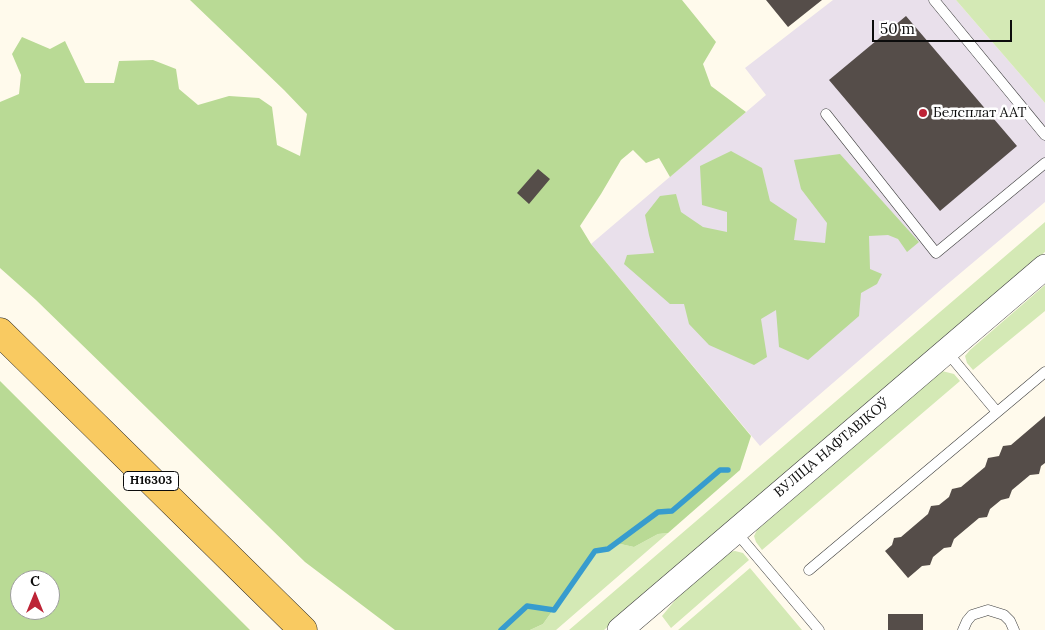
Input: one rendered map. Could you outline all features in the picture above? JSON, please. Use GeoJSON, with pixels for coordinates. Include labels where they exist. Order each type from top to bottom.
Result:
{"type":"FeatureCollection","features":[{"type":"Feature","properties":{"kind":"main road","name":"Н16303"},"geometry":{"type":"LineString","coordinates":[[0,332],[303,630]]}},
{"type":"Feature","properties":{"kind":"street","name":"ВУЛІЦА НАФТАВІКОЎ"},"geometry":{"type":"LineString","coordinates":[[620,630],[1045,267]]}},
{"type":"Feature","properties":{"kind":"lane"},"geometry":{"type":"LineString","coordinates":[[934,0],[1045,135]]}},
{"type":"Feature","properties":{"kind":"lane"},"geometry":{"type":"LineString","coordinates":[[826,114],[936,253],[1045,163]]}},
{"type":"Feature","properties":{"kind":"lane"},"geometry":{"type":"LineString","coordinates":[[946,351],[997,412]]}},
{"type":"Feature","properties":{"kind":"lane"},"geometry":{"type":"LineString","coordinates":[[809,570],[1045,372]]}},
{"type":"Feature","properties":{"kind":"lane"},"geometry":{"type":"LineString","coordinates":[[735,531],[819,630]]}},
{"type":"Feature","properties":{"kind":"lane"},"geometry":{"type":"LineString","coordinates":[[963,630],[967,621],[972,616],[988,610],[1004,616],[1010,621],[1014,630]]}},
{"type":"Feature","properties":{"kind":"shaded area"},"geometry":{"type":"Polygon","coordinates":[[[833,0],[956,0],[1045,103],[1045,202],[760,446],[591,244],[766,95],[745,68],[833,0]]]}},
{"type":"Feature","properties":{"kind":"green space"},"geometry":{"type":"Polygon","coordinates":[[[190,0],[682,0],[716,42],[703,64],[711,86],[746,112],[670,177],[659,158],[646,163],[633,150],[621,160],[580,226],[591,244],[751,436],[740,470],[668,533],[658,534],[634,547],[616,543],[608,549],[595,551],[543,624],[530,630],[395,630],[305,562],[36,300],[0,268],[0,102],[19,94],[21,75],[12,54],[22,37],[50,49],[65,41],[85,83],[114,83],[119,61],[153,60],[176,69],[179,89],[198,105],[229,96],[259,98],[272,107],[277,145],[300,156],[307,114],[190,0]]]}},
{"type":"Feature","properties":{"kind":"green space"},"geometry":{"type":"Polygon","coordinates":[[[956,0],[1045,0],[1045,103],[956,0]]]}},
{"type":"Feature","properties":{"kind":"green space"},"geometry":{"type":"Polygon","coordinates":[[[731,151],[762,168],[770,201],[797,219],[794,240],[825,243],[827,223],[801,189],[794,160],[840,154],[919,242],[907,252],[898,239],[888,235],[869,236],[870,269],[882,274],[877,284],[861,293],[859,316],[808,360],[779,347],[776,310],[761,319],[767,357],[754,365],[709,345],[689,324],[684,304],[670,304],[624,264],[627,255],[654,253],[645,215],[660,196],[676,194],[681,212],[703,227],[727,232],[727,212],[702,205],[700,166],[731,151]]]}},
{"type":"Feature","properties":{"kind":"green space"},"geometry":{"type":"Polygon","coordinates":[[[1045,222],[1045,252],[604,630],[569,630],[1045,222]]]}},
{"type":"Feature","properties":{"kind":"green space"},"geometry":{"type":"Polygon","coordinates":[[[1045,285],[1045,311],[973,370],[967,363],[965,356],[970,350],[1045,285]]]}},
{"type":"Feature","properties":{"kind":"green space"},"geometry":{"type":"Polygon","coordinates":[[[942,371],[954,374],[960,381],[762,550],[754,536],[757,530],[942,371]]]}},
{"type":"Feature","properties":{"kind":"green space"},"geometry":{"type":"Polygon","coordinates":[[[0,381],[250,630],[0,630],[0,381]]]}},
{"type":"Feature","properties":{"kind":"green space"},"geometry":{"type":"Polygon","coordinates":[[[668,533],[556,630],[530,630],[543,624],[595,551],[608,549],[616,543],[634,547],[658,534],[668,533]]]}},
{"type":"Feature","properties":{"kind":"green space"},"geometry":{"type":"Polygon","coordinates":[[[735,551],[743,553],[749,560],[671,628],[662,616],[692,580],[724,553],[735,551]]]}},
{"type":"Feature","properties":{"kind":"green space"},"geometry":{"type":"Polygon","coordinates":[[[750,568],[802,630],[678,630],[750,568]]]}},
{"type":"Feature","properties":{"kind":"building"},"geometry":{"type":"Polygon","coordinates":[[[766,0],[822,0],[788,27],[766,0]]]}},
{"type":"Feature","properties":{"kind":"building","name":"Белсплат ААТ"},"geometry":{"type":"Polygon","coordinates":[[[906,16],[1017,146],[940,211],[829,80],[906,16]]]}},
{"type":"Feature","properties":{"kind":"building"},"geometry":{"type":"Polygon","coordinates":[[[538,169],[550,179],[529,204],[517,193],[538,169]]]}},
{"type":"Feature","properties":{"kind":"building"},"geometry":{"type":"Polygon","coordinates":[[[1045,416],[1045,463],[1041,466],[1039,474],[1030,475],[1012,490],[1009,498],[1001,500],[990,509],[987,517],[979,518],[954,539],[951,547],[944,548],[933,557],[930,565],[922,566],[908,578],[885,551],[892,545],[894,538],[901,537],[928,514],[931,506],[939,505],[949,497],[952,489],[961,487],[985,467],[988,458],[999,456],[1003,446],[1011,445],[1045,416]]]}},
{"type":"Feature","properties":{"kind":"building"},"geometry":{"type":"Polygon","coordinates":[[[888,614],[923,614],[923,630],[888,630],[888,614]]]}},
{"type":"Feature","properties":{"kind":"waterway"},"geometry":{"type":"LineString","coordinates":[[501,630],[527,606],[554,610],[595,551],[608,549],[658,512],[672,511],[720,470],[728,470]]}},
{"type":"Feature","properties":{"kind":"place","name":"Белсплат ААТ"},"geometry":{"type":"Point","coordinates":[923,113]}}]}
